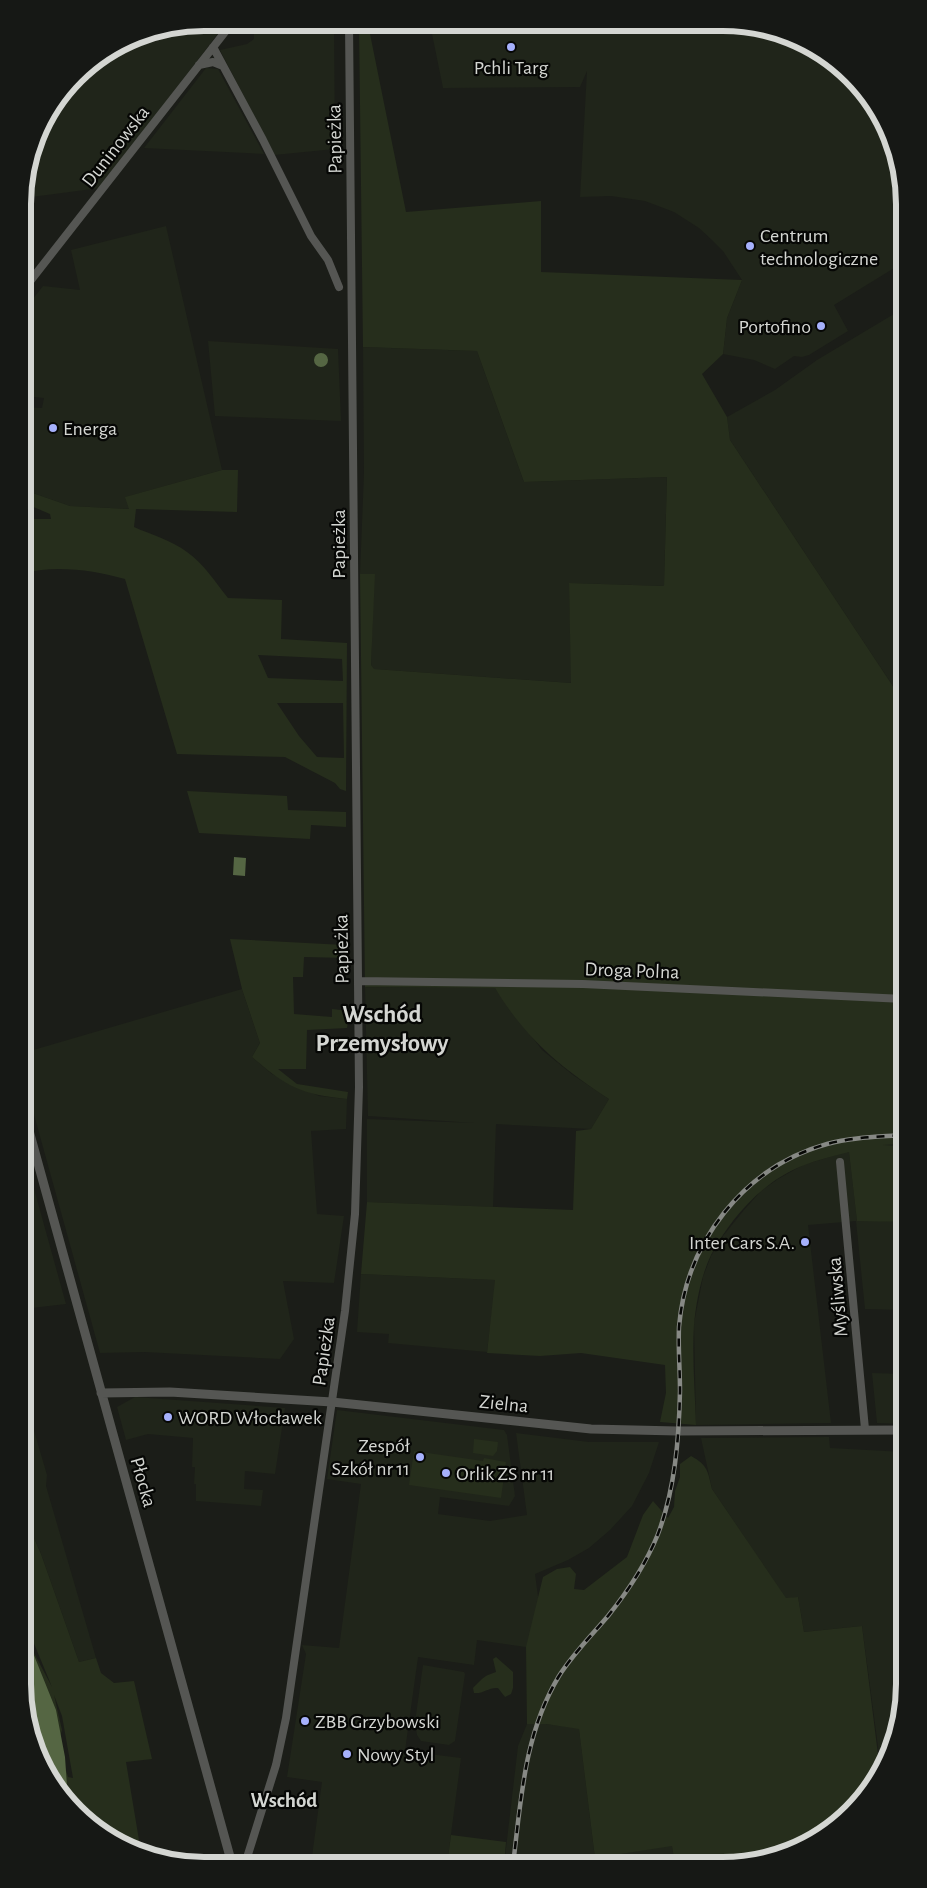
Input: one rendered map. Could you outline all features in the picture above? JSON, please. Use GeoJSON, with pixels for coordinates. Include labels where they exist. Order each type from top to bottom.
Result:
{"type":"FeatureCollection","features":[{"type":"Feature","properties":{"kind":"street","name":"Duninowska"},"geometry":{"type":"LineString","coordinates":[[32,279],[225,32]]}},
{"type":"Feature","properties":{"kind":"street","name":"Papieżka"},"geometry":{"type":"LineString","coordinates":[[246,1857],[276,1765],[283,1734],[345,1311],[355,1214],[359,1111],[349,32]]}},
{"type":"Feature","properties":{"kind":"street"},"geometry":{"type":"LineString","coordinates":[[213,47],[263,140],[310,236],[328,260],[339,287]]}},
{"type":"Feature","properties":{"kind":"street"},"geometry":{"type":"LineString","coordinates":[[199,65],[213,62],[223,66]]}},
{"type":"Feature","properties":{"kind":"street","name":"Droga Polna"},"geometry":{"type":"LineString","coordinates":[[358,981],[582,984],[895,999]]}},
{"type":"Feature","properties":{"kind":"street","name":"Płocka"},"geometry":{"type":"LineString","coordinates":[[31,1140],[230,1857]]}},
{"type":"Feature","properties":{"kind":"street","name":"Myśliwska"},"geometry":{"type":"LineString","coordinates":[[840,1162],[865,1429]]}},
{"type":"Feature","properties":{"kind":"street","name":"Zielna"},"geometry":{"type":"LineString","coordinates":[[101,1393],[170,1392],[332,1402],[547,1426],[606,1430],[895,1430]]}},
{"type":"Feature","properties":{"kind":"shaded area"},"geometry":{"type":"Polygon","coordinates":[[[723,31],[757,35],[778,40],[819,60],[837,74],[867,108],[878,128],[890,159],[894,182],[896,267],[834,305],[848,331],[809,355],[802,357],[794,356],[775,369],[754,360],[723,354],[727,318],[742,280],[723,251],[699,228],[674,212],[645,201],[611,196],[580,197],[587,71],[580,87],[443,88],[432,32],[723,31]]]}},
{"type":"Feature","properties":{"kind":"shaded area"},"geometry":{"type":"Polygon","coordinates":[[[193,32],[219,32],[100,188],[32,197],[37,159],[44,138],[54,118],[67,99],[90,74],[108,60],[138,44],[170,35],[193,32]]]}},
{"type":"Feature","properties":{"kind":"shaded area"},"geometry":{"type":"Polygon","coordinates":[[[254,32],[334,32],[335,149],[274,155],[220,50],[247,44],[254,39],[254,32]]]}},
{"type":"Feature","properties":{"kind":"shaded area"},"geometry":{"type":"Polygon","coordinates":[[[359,32],[370,32],[406,212],[541,201],[541,272],[742,280],[727,318],[723,354],[702,374],[727,417],[730,440],[896,690],[895,1144],[883,1145],[895,1146],[895,1222],[857,1221],[849,1152],[802,1166],[788,1173],[761,1191],[749,1203],[719,1241],[704,1272],[699,1290],[693,1337],[696,1425],[660,1422],[666,1393],[665,1365],[581,1353],[540,1356],[487,1353],[495,1280],[361,1274],[367,1202],[573,1210],[576,1131],[591,1129],[609,1099],[545,1051],[519,1022],[495,988],[365,987],[360,574],[375,574],[371,665],[374,669],[571,683],[569,583],[664,586],[667,477],[524,482],[477,351],[363,347],[359,32]]]}},
{"type":"Feature","properties":{"kind":"shaded area"},"geometry":{"type":"Polygon","coordinates":[[[206,68],[218,69],[264,154],[144,148],[206,68]]]}},
{"type":"Feature","properties":{"kind":"shaded area"},"geometry":{"type":"Polygon","coordinates":[[[166,226],[222,470],[126,497],[130,509],[70,506],[32,493],[32,407],[42,408],[44,398],[32,397],[32,300],[43,286],[80,290],[71,250],[166,226]]]}},
{"type":"Feature","properties":{"kind":"shaded area"},"geometry":{"type":"Polygon","coordinates":[[[896,313],[896,690],[730,440],[727,417],[775,390],[817,360],[896,313]]]}},
{"type":"Feature","properties":{"kind":"shaded area"},"geometry":{"type":"Polygon","coordinates":[[[208,341],[338,349],[341,421],[215,416],[208,341]]]}},
{"type":"Feature","properties":{"kind":"shaded area"},"geometry":{"type":"Polygon","coordinates":[[[363,347],[477,351],[524,482],[667,477],[664,586],[569,583],[572,683],[373,669],[371,665],[374,574],[360,574],[364,473],[363,347]]]}},
{"type":"Feature","properties":{"kind":"shaded area"},"geometry":{"type":"Polygon","coordinates":[[[318,353],[324,353],[328,360],[324,367],[318,367],[314,363],[314,357],[318,353]]]}},
{"type":"Feature","properties":{"kind":"shaded area"},"geometry":{"type":"Polygon","coordinates":[[[222,470],[238,470],[237,512],[136,509],[134,527],[168,541],[187,552],[204,568],[228,598],[282,600],[281,639],[347,643],[346,791],[340,789],[335,783],[285,757],[177,754],[125,579],[100,573],[62,569],[32,572],[32,519],[51,519],[50,514],[32,506],[32,493],[70,506],[129,509],[125,497],[222,470]],[[258,655],[268,678],[343,681],[342,659],[258,655]],[[277,703],[299,736],[317,757],[344,758],[343,703],[277,703]]]}},
{"type":"Feature","properties":{"kind":"shaded area"},"geometry":{"type":"Polygon","coordinates":[[[187,791],[287,796],[288,810],[346,812],[346,827],[311,825],[310,839],[199,833],[187,791]]]}},
{"type":"Feature","properties":{"kind":"shaded area"},"geometry":{"type":"Polygon","coordinates":[[[234,857],[246,858],[245,876],[233,875],[234,857]]]}},
{"type":"Feature","properties":{"kind":"shaded area"},"geometry":{"type":"Polygon","coordinates":[[[230,939],[344,945],[349,958],[304,957],[303,977],[293,977],[294,1014],[332,1017],[332,1009],[350,1011],[347,1028],[307,1030],[306,1069],[278,1069],[297,1084],[348,1092],[347,1099],[317,1095],[295,1087],[275,1076],[252,1057],[260,1043],[242,989],[230,939]]]}},
{"type":"Feature","properties":{"kind":"shaded area"},"geometry":{"type":"Polygon","coordinates":[[[365,987],[495,988],[542,1050],[573,1075],[609,1099],[591,1129],[496,1124],[493,1207],[367,1202],[367,1119],[475,1123],[368,1116],[365,987]]]}},
{"type":"Feature","properties":{"kind":"shaded area"},"geometry":{"type":"Polygon","coordinates":[[[242,989],[260,1043],[252,1057],[272,1074],[319,1096],[347,1099],[346,1129],[311,1131],[317,1214],[344,1216],[334,1283],[283,1281],[294,1339],[280,1359],[144,1352],[100,1353],[31,1105],[31,1051],[242,989]]]}},
{"type":"Feature","properties":{"kind":"shaded area"},"geometry":{"type":"Polygon","coordinates":[[[849,1151],[857,1220],[895,1222],[895,1310],[865,1309],[856,1221],[808,1225],[831,1423],[696,1425],[694,1323],[703,1277],[711,1256],[723,1236],[761,1191],[803,1165],[849,1151]]]}},
{"type":"Feature","properties":{"kind":"shaded area"},"geometry":{"type":"Polygon","coordinates":[[[31,1179],[66,1304],[31,1308],[31,1179]]]}},
{"type":"Feature","properties":{"kind":"shaded area"},"geometry":{"type":"Polygon","coordinates":[[[361,1274],[496,1280],[487,1352],[388,1343],[389,1334],[357,1332],[361,1274]]]}},
{"type":"Feature","properties":{"kind":"shaded area"},"geometry":{"type":"Polygon","coordinates":[[[872,1373],[895,1374],[895,1424],[877,1423],[872,1373]]]}},
{"type":"Feature","properties":{"kind":"shaded area"},"geometry":{"type":"Polygon","coordinates":[[[135,1397],[285,1408],[275,1474],[245,1471],[244,1489],[263,1490],[261,1506],[196,1501],[195,1467],[192,1467],[193,1438],[148,1434],[126,1440],[117,1407],[135,1397]]]}},
{"type":"Feature","properties":{"kind":"shaded area"},"geometry":{"type":"Polygon","coordinates":[[[337,1410],[504,1430],[507,1435],[515,1496],[509,1506],[440,1497],[438,1514],[490,1521],[527,1515],[516,1433],[589,1442],[659,1442],[649,1473],[632,1506],[610,1530],[589,1548],[568,1560],[535,1574],[543,1633],[526,1647],[477,1640],[474,1665],[418,1657],[405,1751],[461,1758],[448,1857],[312,1857],[322,1782],[287,1777],[306,1654],[302,1645],[339,1648],[361,1484],[327,1479],[337,1410]]]}},
{"type":"Feature","properties":{"kind":"shaded area"},"geometry":{"type":"Polygon","coordinates":[[[31,1421],[47,1475],[46,1486],[96,1658],[79,1662],[41,1554],[31,1531],[31,1421]]]}},
{"type":"Feature","properties":{"kind":"shaded area"},"geometry":{"type":"Polygon","coordinates":[[[829,1437],[830,1448],[895,1452],[895,1695],[890,1729],[879,1757],[862,1626],[804,1632],[798,1597],[786,1599],[712,1489],[701,1438],[829,1437]]]}},
{"type":"Feature","properties":{"kind":"shaded area"},"geometry":{"type":"Polygon","coordinates":[[[474,1439],[498,1442],[497,1451],[493,1456],[473,1453],[474,1439]]]}},
{"type":"Feature","properties":{"kind":"shaded area","name":"Orlik ZS nr 11"},"geometry":{"type":"Polygon","coordinates":[[[414,1451],[483,1461],[484,1458],[506,1462],[501,1498],[409,1485],[414,1451]]]}},
{"type":"Feature","properties":{"kind":"shaded area"},"geometry":{"type":"Polygon","coordinates":[[[691,1456],[704,1466],[712,1489],[786,1598],[798,1597],[804,1632],[862,1626],[879,1759],[860,1789],[845,1806],[809,1834],[778,1848],[745,1855],[723,1857],[674,1857],[672,1846],[595,1857],[579,1729],[546,1724],[527,1724],[526,1647],[543,1577],[557,1569],[570,1567],[576,1574],[574,1589],[584,1590],[627,1557],[643,1515],[653,1501],[668,1518],[674,1507],[675,1491],[680,1477],[680,1464],[691,1456]]]}},
{"type":"Feature","properties":{"kind":"shaded area"},"geometry":{"type":"Polygon","coordinates":[[[31,1531],[41,1554],[79,1662],[96,1658],[101,1673],[114,1683],[134,1681],[152,1759],[126,1762],[140,1845],[118,1834],[99,1821],[67,1789],[54,1770],[44,1750],[35,1718],[31,1684],[31,1647],[52,1687],[31,1636],[31,1531]],[[54,1695],[62,1730],[58,1743],[68,1777],[73,1778],[62,1716],[54,1695]]]}},
{"type":"Feature","properties":{"kind":"shaded area"},"geometry":{"type":"Polygon","coordinates":[[[31,1648],[56,1710],[65,1757],[67,1789],[54,1770],[44,1750],[40,1738],[32,1695],[31,1648]]]}},
{"type":"Feature","properties":{"kind":"shaded area"},"geometry":{"type":"Polygon","coordinates":[[[496,1657],[513,1672],[511,1694],[505,1697],[498,1688],[474,1693],[473,1688],[481,1680],[496,1672],[493,1659],[496,1657]]]}},
{"type":"Feature","properties":{"kind":"shaded area"},"geometry":{"type":"Polygon","coordinates":[[[423,1665],[464,1672],[465,1674],[455,1741],[449,1745],[421,1741],[417,1735],[415,1722],[423,1665]]]}},
{"type":"Feature","properties":{"kind":"shaded area"},"geometry":{"type":"Polygon","coordinates":[[[527,1724],[579,1728],[595,1857],[505,1857],[518,1746],[527,1724]]]}},
{"type":"Feature","properties":{"kind":"shaded area"},"geometry":{"type":"Polygon","coordinates":[[[451,1835],[506,1842],[505,1857],[448,1857],[451,1835]]]}},
{"type":"Feature","properties":{"kind":"shaded area"},"geometry":{"type":"Polygon","coordinates":[[[672,1845],[674,1857],[601,1857],[672,1845]]]}},
{"type":"Feature","properties":{"kind":"railway"},"geometry":{"type":"LineString","coordinates":[[514,1857],[526,1768],[531,1744],[547,1698],[564,1668],[608,1616],[636,1577],[648,1556],[664,1517],[672,1482],[679,1427],[679,1327],[684,1296],[693,1266],[707,1238],[724,1212],[746,1190],[770,1170],[797,1155],[827,1144],[846,1140],[895,1136]]}},
{"type":"Feature","properties":{"kind":"place","name":"Pchli Targ"},"geometry":{"type":"Point","coordinates":[511,47]}},
{"type":"Feature","properties":{"kind":"place","name":"Centrum technologiczne"},"geometry":{"type":"Point","coordinates":[750,246]}},
{"type":"Feature","properties":{"kind":"place","name":"Portofino"},"geometry":{"type":"Point","coordinates":[821,326]}},
{"type":"Feature","properties":{"kind":"place","name":"Energa"},"geometry":{"type":"Point","coordinates":[53,428]}},
{"type":"Feature","properties":{"kind":"place","name":"Inter Cars S.A."},"geometry":{"type":"Point","coordinates":[805,1242]}},
{"type":"Feature","properties":{"kind":"place","name":"WORD Włocławek"},"geometry":{"type":"Point","coordinates":[168,1417]}},
{"type":"Feature","properties":{"kind":"place","name":"Zespół Szkół nr 11"},"geometry":{"type":"Point","coordinates":[420,1457]}},
{"type":"Feature","properties":{"kind":"place","name":"Orlik ZS nr 11"},"geometry":{"type":"Point","coordinates":[446,1473]}},
{"type":"Feature","properties":{"kind":"place","name":"ZBB Grzybowski"},"geometry":{"type":"Point","coordinates":[305,1721]}},
{"type":"Feature","properties":{"kind":"place","name":"Nowy Styl"},"geometry":{"type":"Point","coordinates":[347,1754]}},
{"type":"Feature","properties":{"kind":"district","name":"Wschód Przemysłowy"},"geometry":{"type":"Point","coordinates":[382,1028]}},
{"type":"Feature","properties":{"kind":"district","name":"Wschód"},"geometry":{"type":"Point","coordinates":[284,1800]}}]}
